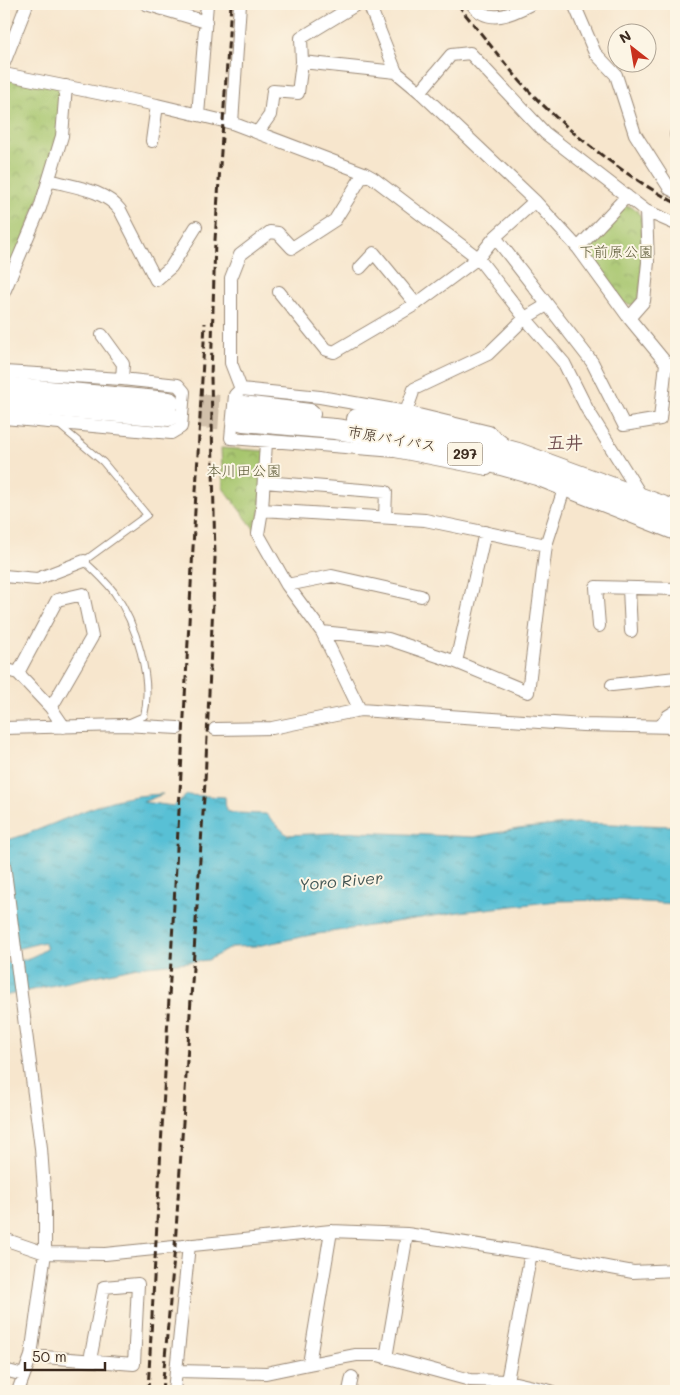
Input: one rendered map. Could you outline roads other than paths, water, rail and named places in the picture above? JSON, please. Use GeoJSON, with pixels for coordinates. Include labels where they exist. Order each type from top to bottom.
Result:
{"type":"FeatureCollection","features":[{"type":"Feature","properties":{"kind":"highway"},"geometry":{"type":"LineString","coordinates":[[4,387],[169,409],[4,403]]}},
{"type":"Feature","properties":{"kind":"highway","name":"市原バイパス"},"geometry":{"type":"LineString","coordinates":[[242,406],[390,422],[438,431],[516,460],[676,511]]}},
{"type":"Feature","properties":{"kind":"highway","name":"市原バイパス"},"geometry":{"type":"LineString","coordinates":[[516,460],[565,486],[676,530]]}},
{"type":"Feature","properties":{"kind":"street"},"geometry":{"type":"LineString","coordinates":[[4,63],[27,4]]}},
{"type":"Feature","properties":{"kind":"street"},"geometry":{"type":"LineString","coordinates":[[146,4],[206,22]]}},
{"type":"Feature","properties":{"kind":"street"},"geometry":{"type":"LineString","coordinates":[[198,116],[207,4]]}},
{"type":"Feature","properties":{"kind":"street"},"geometry":{"type":"LineString","coordinates":[[232,123],[240,4]]}},
{"type":"Feature","properties":{"kind":"street"},"geometry":{"type":"LineString","coordinates":[[258,132],[270,115],[273,91],[298,94],[302,62],[301,38],[357,4]]}},
{"type":"Feature","properties":{"kind":"street"},"geometry":{"type":"LineString","coordinates":[[369,4],[396,72],[420,92],[535,201],[578,248],[629,318],[671,364],[660,419],[624,425],[592,362],[495,237]]}},
{"type":"Feature","properties":{"kind":"street"},"geometry":{"type":"LineString","coordinates":[[472,4],[477,11],[487,15],[501,16],[531,4]]}},
{"type":"Feature","properties":{"kind":"street"},"geometry":{"type":"LineString","coordinates":[[574,4],[595,53],[616,75],[635,134],[670,189],[676,192]]}},
{"type":"Feature","properties":{"kind":"street"},"geometry":{"type":"LineString","coordinates":[[420,92],[451,55],[470,53],[546,133],[646,211],[676,224]]}},
{"type":"Feature","properties":{"kind":"street"},"geometry":{"type":"LineString","coordinates":[[302,62],[396,72]]}},
{"type":"Feature","properties":{"kind":"street"},"geometry":{"type":"LineString","coordinates":[[4,74],[158,105],[232,123],[364,173],[478,258],[525,318],[564,363],[588,409],[643,499]]}},
{"type":"Feature","properties":{"kind":"street"},"geometry":{"type":"LineString","coordinates":[[4,292],[40,208],[62,136],[66,86]]}},
{"type":"Feature","properties":{"kind":"street"},"geometry":{"type":"LineString","coordinates":[[152,141],[158,105]]}},
{"type":"Feature","properties":{"kind":"street"},"geometry":{"type":"LineString","coordinates":[[242,406],[231,364],[231,278],[240,255],[270,232],[278,233],[292,248],[335,220],[364,173]]}},
{"type":"Feature","properties":{"kind":"street"},"geometry":{"type":"LineString","coordinates":[[48,180],[100,194],[113,201],[120,210],[156,280],[171,267],[196,227]]}},
{"type":"Feature","properties":{"kind":"street"},"geometry":{"type":"LineString","coordinates":[[578,248],[627,196]]}},
{"type":"Feature","properties":{"kind":"street"},"geometry":{"type":"LineString","coordinates":[[279,292],[325,350],[334,352],[416,304],[478,258],[495,237],[535,201]]}},
{"type":"Feature","properties":{"kind":"street"},"geometry":{"type":"LineString","coordinates":[[629,318],[644,301],[648,262],[646,211]]}},
{"type":"Feature","properties":{"kind":"street"},"geometry":{"type":"LineString","coordinates":[[360,268],[374,253],[416,304]]}},
{"type":"Feature","properties":{"kind":"street"},"geometry":{"type":"LineString","coordinates":[[406,412],[414,389],[488,354],[525,318],[548,305]]}},
{"type":"Feature","properties":{"kind":"street"},"geometry":{"type":"LineString","coordinates":[[102,335],[123,364],[122,379]]}},
{"type":"Feature","properties":{"kind":"street"},"geometry":{"type":"LineString","coordinates":[[4,372],[122,379],[178,385],[184,392],[182,427],[171,434],[4,418]]}},
{"type":"Feature","properties":{"kind":"street"},"geometry":{"type":"LineString","coordinates":[[235,395],[242,406],[320,397],[406,412],[489,432],[516,460],[483,470],[395,451],[231,438],[235,395]]}},
{"type":"Feature","properties":{"kind":"street"},"geometry":{"type":"LineString","coordinates":[[266,442],[262,510],[258,534],[287,585],[322,632],[360,710]]}},
{"type":"Feature","properties":{"kind":"street"},"geometry":{"type":"LineString","coordinates":[[264,482],[386,492],[385,517]]}},
{"type":"Feature","properties":{"kind":"street"},"geometry":{"type":"LineString","coordinates":[[322,632],[388,639],[456,662],[528,692],[546,544],[565,486]]}},
{"type":"Feature","properties":{"kind":"street"},"geometry":{"type":"LineString","coordinates":[[262,510],[425,520],[546,544]]}},
{"type":"Feature","properties":{"kind":"street"},"geometry":{"type":"LineString","coordinates":[[456,662],[485,532]]}},
{"type":"Feature","properties":{"kind":"street"},"geometry":{"type":"LineString","coordinates":[[4,576],[37,579],[84,561]]}},
{"type":"Feature","properties":{"kind":"street"},"geometry":{"type":"LineString","coordinates":[[287,585],[332,576],[420,596]]}},
{"type":"Feature","properties":{"kind":"street"},"geometry":{"type":"LineString","coordinates":[[599,626],[596,587],[676,589]]}},
{"type":"Feature","properties":{"kind":"street"},"geometry":{"type":"LineString","coordinates":[[630,588],[631,631]]}},
{"type":"Feature","properties":{"kind":"street"},"geometry":{"type":"LineString","coordinates":[[18,673],[58,600],[83,594],[92,637],[51,708]]}},
{"type":"Feature","properties":{"kind":"street"},"geometry":{"type":"LineString","coordinates":[[4,669],[18,673],[51,708],[64,727]]}},
{"type":"Feature","properties":{"kind":"street"},"geometry":{"type":"LineString","coordinates":[[612,685],[676,678]]}},
{"type":"Feature","properties":{"kind":"street"},"geometry":{"type":"LineString","coordinates":[[215,729],[272,728],[360,710],[583,725],[676,727]]}},
{"type":"Feature","properties":{"kind":"street"},"geometry":{"type":"LineString","coordinates":[[661,726],[668,716],[676,711]]}},
{"type":"Feature","properties":{"kind":"street"},"geometry":{"type":"LineString","coordinates":[[4,728],[124,725],[178,728]]}},
{"type":"Feature","properties":{"kind":"street"},"geometry":{"type":"LineString","coordinates":[[4,864],[41,1142],[45,1204],[45,1253],[31,1356],[18,1391]]}},
{"type":"Feature","properties":{"kind":"street"},"geometry":{"type":"LineString","coordinates":[[4,1240],[45,1253],[106,1254],[331,1231],[407,1234],[531,1253],[633,1272],[676,1270]]}},
{"type":"Feature","properties":{"kind":"street"},"geometry":{"type":"LineString","coordinates":[[309,1364],[331,1231]]}},
{"type":"Feature","properties":{"kind":"street"},"geometry":{"type":"LineString","coordinates":[[386,1358],[407,1234]]}},
{"type":"Feature","properties":{"kind":"street"},"geometry":{"type":"LineString","coordinates":[[174,1391],[190,1245]]}},
{"type":"Feature","properties":{"kind":"street"},"geometry":{"type":"LineString","coordinates":[[508,1381],[531,1253]]}},
{"type":"Feature","properties":{"kind":"street"},"geometry":{"type":"LineString","coordinates":[[31,1356],[134,1364],[138,1284],[104,1287],[90,1360]]}},
{"type":"Feature","properties":{"kind":"street"},"geometry":{"type":"LineString","coordinates":[[177,1371],[266,1373],[356,1355],[378,1356],[470,1380],[508,1381],[551,1391]]}},
{"type":"Feature","properties":{"kind":"street"},"geometry":{"type":"LineString","coordinates":[[4,1370],[24,1375]]}},
{"type":"Feature","properties":{"kind":"street"},"geometry":{"type":"LineString","coordinates":[[349,1391],[352,1377]]}},
{"type":"Feature","properties":{"kind":"lane"},"geometry":{"type":"LineString","coordinates":[[57,423],[103,462],[147,515],[84,561],[103,578],[127,613],[142,658],[147,687],[144,716],[124,725]]}},
{"type":"Feature","properties":{"kind":"water","name":"Yoro River"},"geometry":{"type":"Polygon","coordinates":[[[163,794],[143,802],[173,806],[187,795],[225,797],[226,811],[266,814],[287,835],[358,832],[474,837],[518,829],[576,823],[676,826],[676,904],[613,900],[557,901],[459,912],[311,935],[257,946],[232,947],[208,960],[137,967],[4,996],[4,963],[26,959],[47,948],[44,942],[4,952],[4,841],[110,802],[132,797],[163,794]]]}},
{"type":"Feature","properties":{"kind":"tunnel"},"geometry":{"type":"LineString","coordinates":[[169,402],[243,406]]}},
{"type":"Feature","properties":{"kind":"tunnel"},"geometry":{"type":"LineString","coordinates":[[169,416],[243,421]]}},
{"type":"Feature","properties":{"kind":"railway"},"geometry":{"type":"LineString","coordinates":[[162,1391],[175,1246],[205,782],[215,558],[211,377],[215,240],[231,4]]}},
{"type":"Feature","properties":{"kind":"railway"},"geometry":{"type":"LineString","coordinates":[[458,4],[520,81],[561,122],[617,166],[676,203]]}},
{"type":"Feature","properties":{"kind":"railway"},"geometry":{"type":"LineString","coordinates":[[148,1391],[205,323]]}},
{"type":"Feature","properties":{"kind":"district","name":"五井"},"geometry":{"type":"Point","coordinates":[565,443]}},
{"type":"Feature","properties":{"kind":"park label","name":"下前原公園"},"geometry":{"type":"Point","coordinates":[616,252]}},
{"type":"Feature","properties":{"kind":"park label","name":"本川田公園"},"geometry":{"type":"Point","coordinates":[244,471]}}]}
